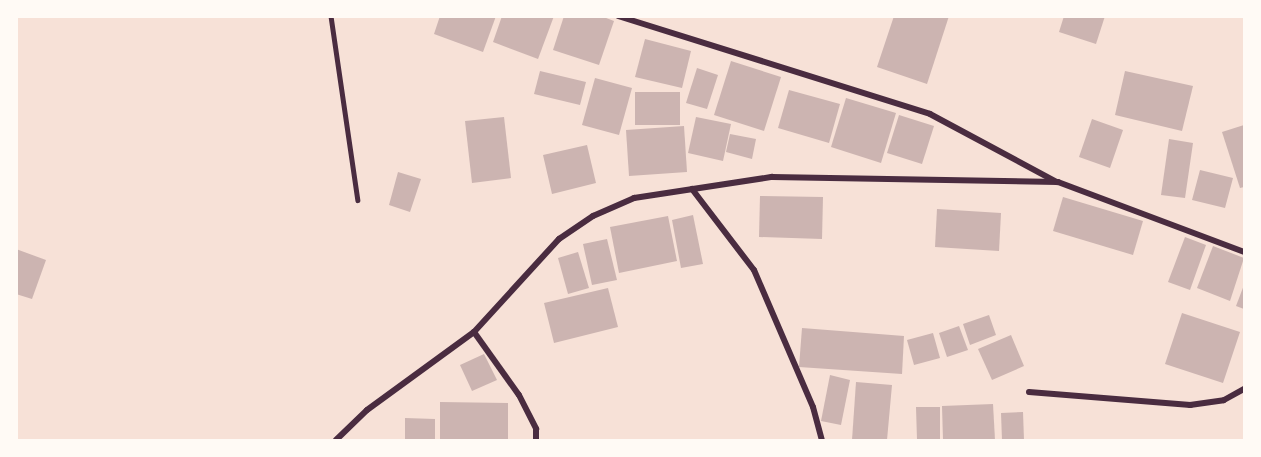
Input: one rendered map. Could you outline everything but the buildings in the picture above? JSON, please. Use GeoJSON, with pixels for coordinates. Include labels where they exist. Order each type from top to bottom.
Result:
{"type":"FeatureCollection","features":[{"type":"Feature","properties":{"kind":"street"},"geometry":{"type":"LineString","coordinates":[[618,16],[930,114],[1058,182],[1245,252]]}},
{"type":"Feature","properties":{"kind":"street"},"geometry":{"type":"LineString","coordinates":[[336,441],[368,410],[474,332],[559,239],[593,216],[634,198],[772,177],[879,176],[1058,182]]}},
{"type":"Feature","properties":{"kind":"street"},"geometry":{"type":"LineString","coordinates":[[692,189],[754,270],[813,408],[822,441]]}},
{"type":"Feature","properties":{"kind":"street"},"geometry":{"type":"LineString","coordinates":[[474,332],[519,395],[536,429],[536,441]]}},
{"type":"Feature","properties":{"kind":"street"},"geometry":{"type":"LineString","coordinates":[[1029,392],[1190,405],[1224,400],[1245,389]]}},
{"type":"Feature","properties":{"kind":"lane"},"geometry":{"type":"LineString","coordinates":[[331,16],[358,200]]}}]}
